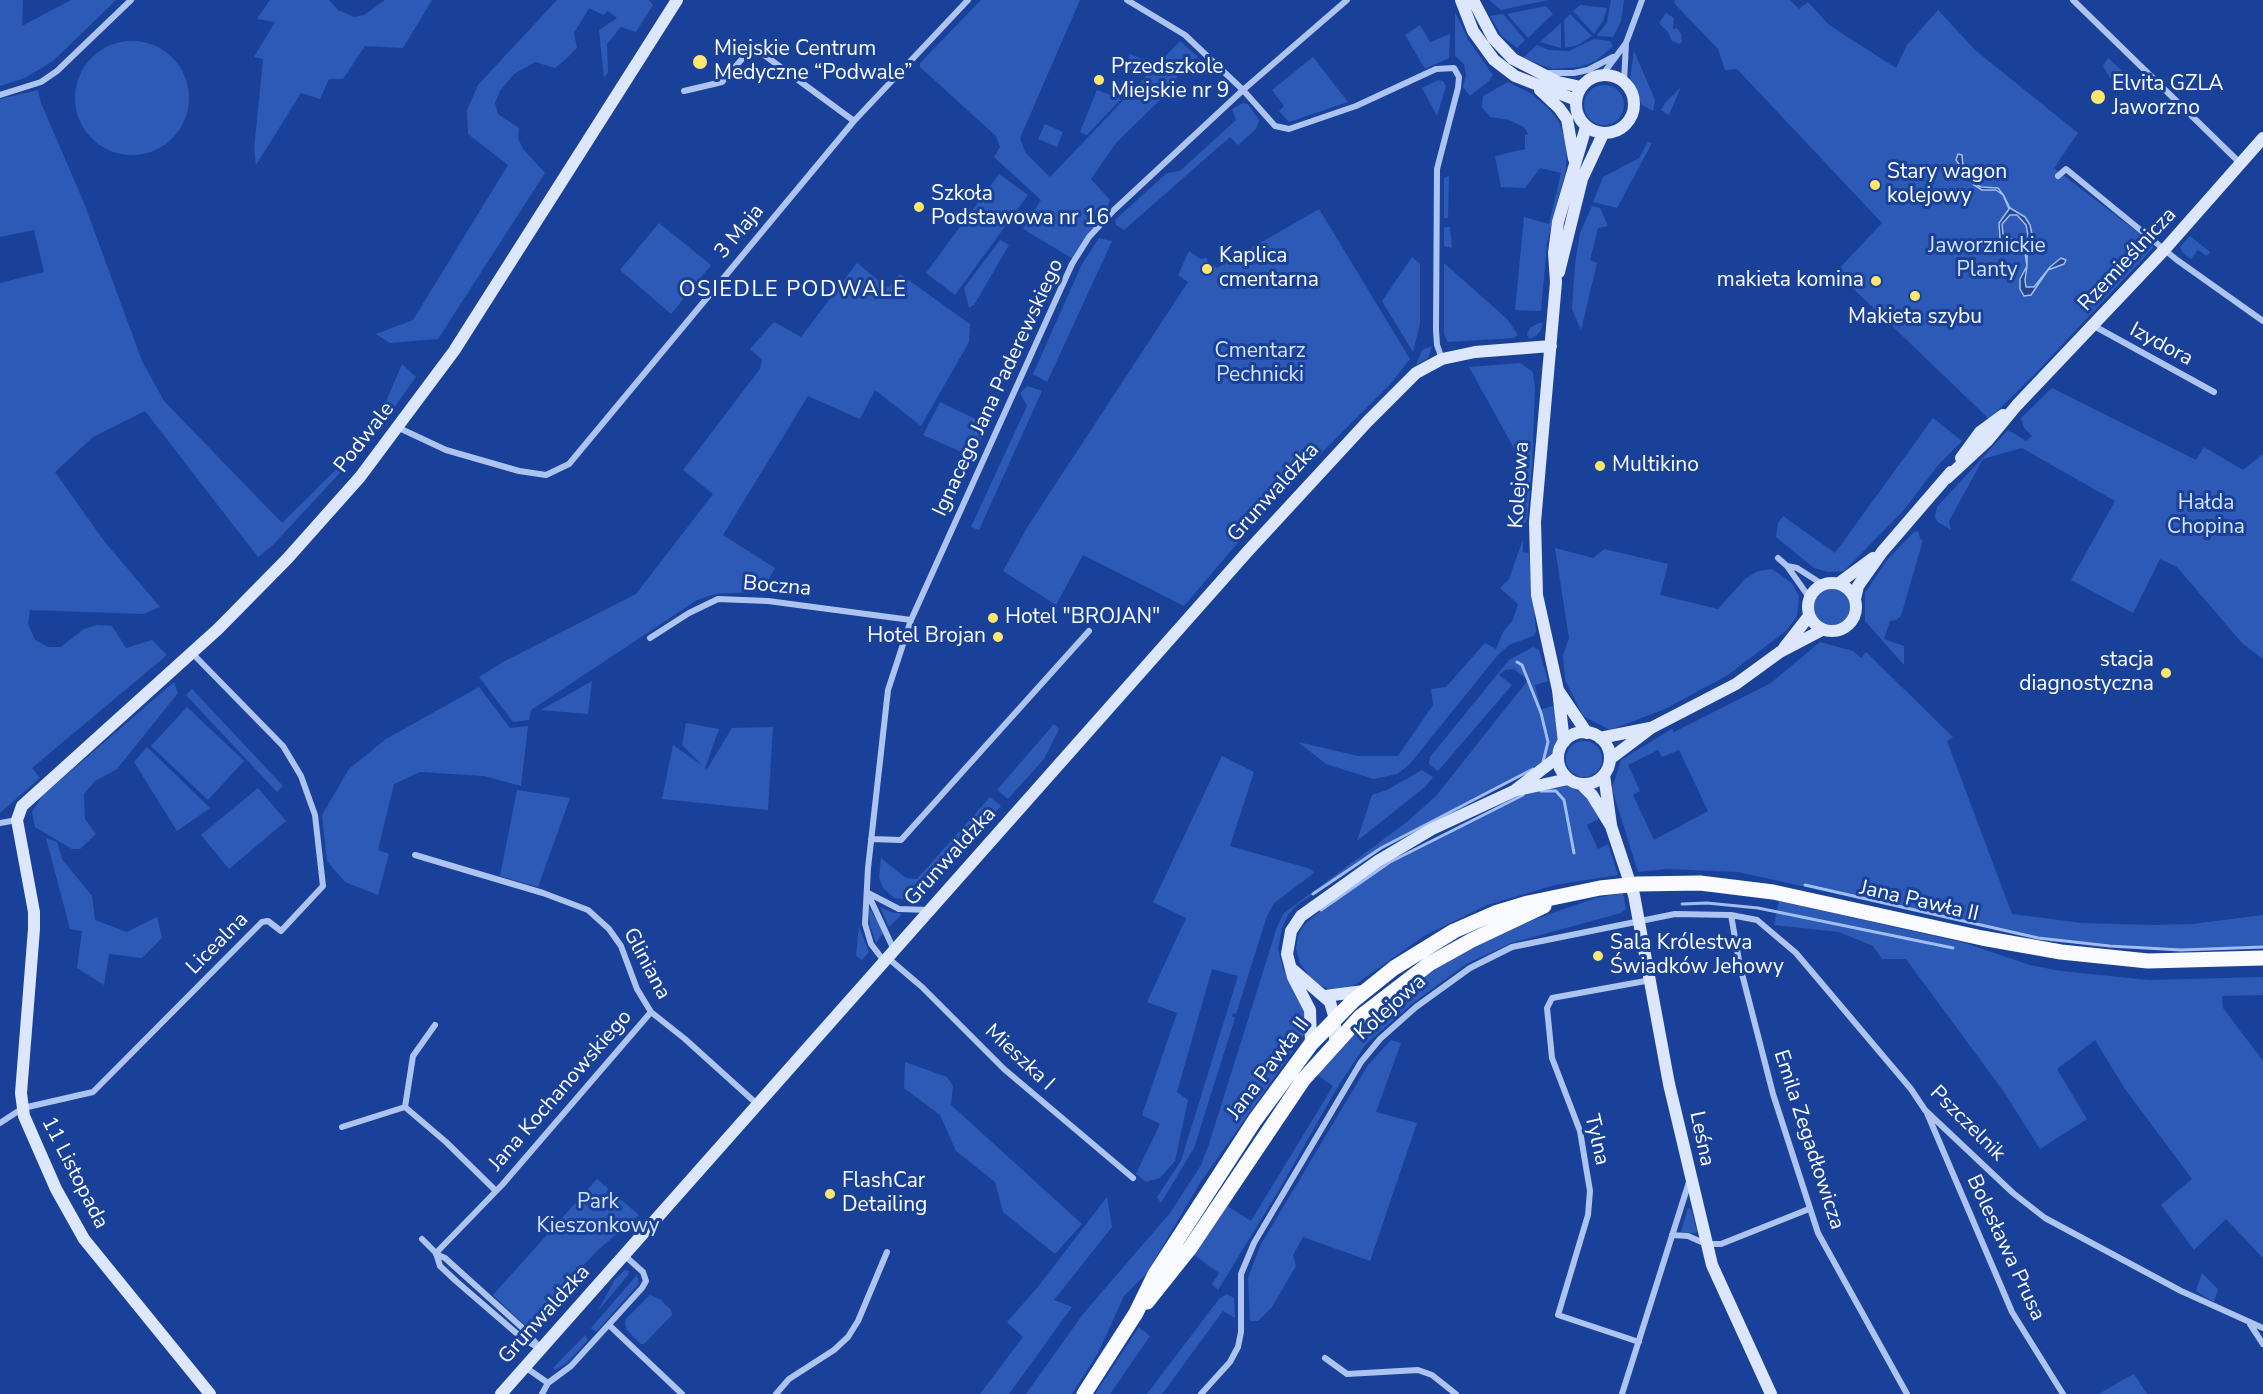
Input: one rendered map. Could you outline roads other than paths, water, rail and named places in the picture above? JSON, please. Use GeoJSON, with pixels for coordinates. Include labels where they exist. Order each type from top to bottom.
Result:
{"type":"FeatureCollection","features":[{"type":"Feature","properties":{"kind":"main road","name":"Jana Pawła II"},"geometry":{"type":"LineString","coordinates":[[1084,1394],[1136,1313],[1155,1274],[1255,1120],[1311,1044],[1364,991],[1413,956],[1475,921],[1528,903],[1599,888],[1665,882],[1724,885],[1773,892],[1982,938],[2061,952],[2160,961],[2263,958]]}},
{"type":"Feature","properties":{"kind":"main road","name":"Jana Pawła II"},"geometry":{"type":"LineString","coordinates":[[1136,1313],[1190,1248],[1289,1100],[1335,1042],[1360,1017],[1400,984],[1438,958],[1495,928],[1568,896]]}},
{"type":"Feature","properties":{"kind":"street"},"geometry":{"type":"LineString","coordinates":[[0,95],[41,82],[57,71],[130,0]]}},
{"type":"Feature","properties":{"kind":"street","name":"Podwale"},"geometry":{"type":"LineString","coordinates":[[17,820],[22,806],[30,796],[192,652],[288,559],[339,502],[399,428],[487,301],[677,0]]}},
{"type":"Feature","properties":{"kind":"street","name":"3 Maja"},"geometry":{"type":"LineString","coordinates":[[399,428],[446,450],[519,471],[546,474],[569,464],[854,121],[968,0]]}},
{"type":"Feature","properties":{"kind":"street"},"geometry":{"type":"LineString","coordinates":[[1127,0],[1185,35],[1243,90],[1275,126],[1289,129],[1356,106],[1436,69],[1454,68],[1459,77],[1458,88],[1437,169],[1436,330],[1442,358]]}},
{"type":"Feature","properties":{"kind":"street","name":"Ignacego Jana Paderewskiego"},"geometry":{"type":"LineString","coordinates":[[888,956],[871,944],[865,924],[888,690],[911,620],[1072,264],[1089,237],[1114,210],[1243,90],[1347,0]]}},
{"type":"Feature","properties":{"kind":"street"},"geometry":{"type":"LineString","coordinates":[[1461,0],[1473,31],[1484,48],[1510,72],[1548,95],[1567,119],[1575,151],[1574,169]]}},
{"type":"Feature","properties":{"kind":"street"},"geometry":{"type":"LineString","coordinates":[[1473,0],[1485,25],[1513,59],[1558,82],[1581,87]]}},
{"type":"Feature","properties":{"kind":"street"},"geometry":{"type":"LineString","coordinates":[[1626,44],[1603,74],[1587,81],[1581,87],[1576,100],[1579,118],[1586,127],[1603,134],[1620,129],[1632,115],[1632,96],[1624,82],[1626,44],[1642,0]]}},
{"type":"Feature","properties":{"kind":"street"},"geometry":{"type":"LineString","coordinates":[[2073,0],[2240,164]]}},
{"type":"Feature","properties":{"kind":"street"},"geometry":{"type":"LineString","coordinates":[[684,91],[722,82],[748,52],[756,49],[854,121]]}},
{"type":"Feature","properties":{"kind":"street"},"geometry":{"type":"LineString","coordinates":[[1540,73],[1574,73],[1588,70],[1614,57]]}},
{"type":"Feature","properties":{"kind":"street"},"geometry":{"type":"LineString","coordinates":[[1603,74],[1624,82]]}},
{"type":"Feature","properties":{"kind":"street"},"geometry":{"type":"LineString","coordinates":[[1529,82],[1576,100]]}},
{"type":"Feature","properties":{"kind":"street","name":"Kolejowa"},"geometry":{"type":"LineString","coordinates":[[1564,742],[1558,690],[1537,595],[1535,556],[1556,282],[1554,253],[1558,222],[1586,127]]}},
{"type":"Feature","properties":{"kind":"street","name":"Kolejowa"},"geometry":{"type":"LineString","coordinates":[[1556,282],[1575,201],[1596,144],[1603,134]]}},
{"type":"Feature","properties":{"kind":"street","name":"Rzemieślnicza"},"geometry":{"type":"LineString","coordinates":[[1882,552],[1947,478],[1980,432],[2018,405],[2165,249],[2263,138]]}},
{"type":"Feature","properties":{"kind":"street"},"geometry":{"type":"LineString","coordinates":[[2058,176],[2066,169],[2165,249],[2263,321]]}},
{"type":"Feature","properties":{"kind":"street","name":"Izydora"},"geometry":{"type":"LineString","coordinates":[[2094,326],[2214,392]]}},
{"type":"Feature","properties":{"kind":"street","name":"Grunwaldzka"},"geometry":{"type":"LineString","coordinates":[[501,1394],[1334,455],[1416,373],[1442,358],[1467,353],[1551,346]]}},
{"type":"Feature","properties":{"kind":"street"},"geometry":{"type":"LineString","coordinates":[[1787,566],[1797,568],[1822,584],[1839,583],[1882,552]]}},
{"type":"Feature","properties":{"kind":"street"},"geometry":{"type":"LineString","coordinates":[[1809,616],[1822,630],[1832,632],[1849,624],[1856,608],[1855,599],[1858,586],[1882,552]]}},
{"type":"Feature","properties":{"kind":"street"},"geometry":{"type":"LineString","coordinates":[[1778,558],[1787,566],[1809,597],[1809,616],[1780,652]]}},
{"type":"Feature","properties":{"kind":"street"},"geometry":{"type":"LineString","coordinates":[[1839,583],[1849,589],[1855,599]]}},
{"type":"Feature","properties":{"kind":"street"},"geometry":{"type":"LineString","coordinates":[[1809,597],[1822,584]]}},
{"type":"Feature","properties":{"kind":"street","name":"Boczna"},"geometry":{"type":"LineString","coordinates":[[650,638],[689,613],[718,599],[768,601],[911,620]]}},
{"type":"Feature","properties":{"kind":"street"},"geometry":{"type":"LineString","coordinates":[[1610,759],[1651,728],[1736,684],[1780,652],[1822,630]]}},
{"type":"Feature","properties":{"kind":"street"},"geometry":{"type":"LineString","coordinates":[[872,839],[900,840],[1089,631]]}},
{"type":"Feature","properties":{"kind":"street","name":"Licealna"},"geometry":{"type":"LineString","coordinates":[[23,1108],[93,1092],[262,922],[268,921],[281,931],[323,886],[315,815],[306,788],[283,746],[192,652]]}},
{"type":"Feature","properties":{"kind":"street","name":"Kolejowa"},"geometry":{"type":"LineString","coordinates":[[1558,690],[1587,733]]}},
{"type":"Feature","properties":{"kind":"street"},"geometry":{"type":"LineString","coordinates":[[1600,738],[1651,728]]}},
{"type":"Feature","properties":{"kind":"street"},"geometry":{"type":"LineString","coordinates":[[1311,1044],[1310,1010],[1297,987],[1290,967],[1287,948],[1291,931],[1301,916],[1366,868],[1417,838],[1514,791],[1558,757],[1564,742],[1574,734],[1587,733],[1600,738],[1609,750],[1610,759],[1604,775],[1598,781],[1581,784]]}},
{"type":"Feature","properties":{"kind":"street"},"geometry":{"type":"LineString","coordinates":[[1558,757],[1560,770],[1568,779],[1581,784],[1592,795],[1611,826]]}},
{"type":"Feature","properties":{"kind":"street"},"geometry":{"type":"LineString","coordinates":[[1604,775],[1611,826],[1628,874],[1640,921]]}},
{"type":"Feature","properties":{"kind":"street"},"geometry":{"type":"LineString","coordinates":[[1514,791],[1568,779]]}},
{"type":"Feature","properties":{"kind":"street"},"geometry":{"type":"LineString","coordinates":[[0,823],[17,820]]}},
{"type":"Feature","properties":{"kind":"street","name":"11 Listopada"},"geometry":{"type":"LineString","coordinates":[[17,820],[34,912],[21,1093],[30,1131],[56,1189],[84,1239],[210,1394]]}},
{"type":"Feature","properties":{"kind":"street","name":"Gliniana"},"geometry":{"type":"LineString","coordinates":[[415,855],[578,904],[588,910],[609,929],[621,946],[637,989],[651,1012],[686,1039],[758,1104]]}},
{"type":"Feature","properties":{"kind":"street"},"geometry":{"type":"LineString","coordinates":[[868,893],[899,909],[930,910]]}},
{"type":"Feature","properties":{"kind":"street","name":"Ignacego Jana Paderewskiego"},"geometry":{"type":"LineString","coordinates":[[868,893],[888,956]]}},
{"type":"Feature","properties":{"kind":"street","name":"Pszczelnik"},"geometry":{"type":"LineString","coordinates":[[1640,921],[1675,914],[1731,915],[1757,920],[1796,953],[1911,1089],[1925,1110],[2013,1193],[2045,1218],[2250,1324],[2263,1344]]}},
{"type":"Feature","properties":{"kind":"street","name":"Emila Zegadłowicza"},"geometry":{"type":"LineString","coordinates":[[1731,915],[1740,966],[1770,1083],[1809,1209],[1841,1279],[1907,1394]]}},
{"type":"Feature","properties":{"kind":"street","name":"Kolejowa"},"geometry":{"type":"LineString","coordinates":[[1201,1394],[1230,1362],[1238,1347],[1241,1332],[1239,1288],[1246,1259],[1361,1062],[1380,1039],[1424,1001],[1491,956],[1512,947],[1640,921]]}},
{"type":"Feature","properties":{"kind":"street","name":"Leśna"},"geometry":{"type":"LineString","coordinates":[[1622,1394],[1672,1235],[1686,1200],[1690,1178],[1640,921]]}},
{"type":"Feature","properties":{"kind":"street","name":"Mieszka I"},"geometry":{"type":"LineString","coordinates":[[888,956],[936,1000],[1004,1069],[1133,1178]]}},
{"type":"Feature","properties":{"kind":"street"},"geometry":{"type":"LineString","coordinates":[[1290,967],[1325,996],[1335,1019],[1335,1042]]}},
{"type":"Feature","properties":{"kind":"street","name":"Tylna"},"geometry":{"type":"LineString","coordinates":[[1639,1342],[1558,1315],[1588,1215],[1590,1191],[1580,1131],[1552,1058],[1547,1008],[1552,998],[1652,980]]}},
{"type":"Feature","properties":{"kind":"street"},"geometry":{"type":"LineString","coordinates":[[1325,996],[1364,991]]}},
{"type":"Feature","properties":{"kind":"street"},"geometry":{"type":"LineString","coordinates":[[1310,1010],[1335,1019],[1360,1017]]}},
{"type":"Feature","properties":{"kind":"street","name":"Jana Kochanowskiego"},"geometry":{"type":"LineString","coordinates":[[435,1253],[495,1190],[651,1012]]}},
{"type":"Feature","properties":{"kind":"street"},"geometry":{"type":"LineString","coordinates":[[342,1127],[405,1107],[413,1056],[435,1025]]}},
{"type":"Feature","properties":{"kind":"street","name":"Jana Kochanowskiego"},"geometry":{"type":"LineString","coordinates":[[405,1107],[446,1142],[495,1190]]}},
{"type":"Feature","properties":{"kind":"street"},"geometry":{"type":"LineString","coordinates":[[0,1124],[23,1108]]}},
{"type":"Feature","properties":{"kind":"street","name":"Bolesława Prusa"},"geometry":{"type":"LineString","coordinates":[[1925,1110],[2012,1312],[2063,1394]]}},
{"type":"Feature","properties":{"kind":"street"},"geometry":{"type":"LineString","coordinates":[[1690,1178],[1712,1265],[1772,1394]]}},
{"type":"Feature","properties":{"kind":"street"},"geometry":{"type":"LineString","coordinates":[[1672,1235],[1688,1236],[1706,1244],[1721,1244],[1809,1209]]}},
{"type":"Feature","properties":{"kind":"street"},"geometry":{"type":"LineString","coordinates":[[422,1239],[435,1253],[441,1266],[456,1281],[522,1338],[541,1349]]}},
{"type":"Feature","properties":{"kind":"street"},"geometry":{"type":"LineString","coordinates":[[776,1394],[789,1379],[834,1350],[848,1337],[858,1321],[887,1252]]}},
{"type":"Feature","properties":{"kind":"street"},"geometry":{"type":"LineString","coordinates":[[543,1393],[548,1383],[571,1366],[646,1281],[643,1272],[624,1255]]}},
{"type":"Feature","properties":{"kind":"street"},"geometry":{"type":"LineString","coordinates":[[2250,1324],[2263,1328]]}},
{"type":"Feature","properties":{"kind":"street"},"geometry":{"type":"LineString","coordinates":[[609,1325],[682,1394]]}},
{"type":"Feature","properties":{"kind":"street"},"geometry":{"type":"LineString","coordinates":[[1325,1358],[1347,1374],[1419,1370],[1432,1375],[1456,1394]]}},
{"type":"Feature","properties":{"kind":"street"},"geometry":{"type":"LineString","coordinates":[[525,1367],[548,1383]]}},
{"type":"Feature","properties":{"kind":"waterway"},"geometry":{"type":"LineString","coordinates":[[1517,662],[1522,665],[1541,713],[1548,742],[1543,762]]}},
{"type":"Feature","properties":{"kind":"waterway"},"geometry":{"type":"LineString","coordinates":[[1313,894],[1381,848],[1533,769]]}},
{"type":"Feature","properties":{"kind":"waterway"},"geometry":{"type":"LineString","coordinates":[[1541,791],[1556,791],[1564,800],[1574,853]]}},
{"type":"Feature","properties":{"kind":"waterway"},"geometry":{"type":"LineString","coordinates":[[1321,910],[1390,862],[1523,795]]}},
{"type":"Feature","properties":{"kind":"waterway"},"geometry":{"type":"LineString","coordinates":[[1805,885],[2038,938],[2110,946],[2181,950],[2263,947]]}},
{"type":"Feature","properties":{"kind":"waterway"},"geometry":{"type":"LineString","coordinates":[[1682,904],[1707,903],[1758,908],[1953,948]]}},
{"type":"Feature","properties":{"kind":"place","name":"Miejskie Centrum Medyczne “Podwale”"},"geometry":{"type":"Point","coordinates":[700,62]}},
{"type":"Feature","properties":{"kind":"place","name":"Przedszkole Miejskie nr 9"},"geometry":{"type":"Point","coordinates":[1099,80]}},
{"type":"Feature","properties":{"kind":"place","name":"Elvita GZLA Jaworzno"},"geometry":{"type":"Point","coordinates":[2098,97]}},
{"type":"Feature","properties":{"kind":"place","name":"Stary wagon kolejowy"},"geometry":{"type":"Point","coordinates":[1875,185]}},
{"type":"Feature","properties":{"kind":"place","name":"Szkoła Podstawowa nr 16"},"geometry":{"type":"Point","coordinates":[919,207]}},
{"type":"Feature","properties":{"kind":"place","name":"Kaplica cmentarna"},"geometry":{"type":"Point","coordinates":[1207,269]}},
{"type":"Feature","properties":{"kind":"place","name":"makieta komina"},"geometry":{"type":"Point","coordinates":[1876,281]}},
{"type":"Feature","properties":{"kind":"place","name":"Makieta szybu"},"geometry":{"type":"Point","coordinates":[1915,296]}},
{"type":"Feature","properties":{"kind":"place","name":"Multikino"},"geometry":{"type":"Point","coordinates":[1600,466]}},
{"type":"Feature","properties":{"kind":"place","name":"Hotel \"BROJAN\""},"geometry":{"type":"Point","coordinates":[993,618]}},
{"type":"Feature","properties":{"kind":"place","name":"Hotel Brojan"},"geometry":{"type":"Point","coordinates":[998,637]}},
{"type":"Feature","properties":{"kind":"place","name":"stacja diagnostyczna"},"geometry":{"type":"Point","coordinates":[2166,673]}},
{"type":"Feature","properties":{"kind":"place","name":"Sala Królestwa Świadków Jehowy"},"geometry":{"type":"Point","coordinates":[1598,956]}},
{"type":"Feature","properties":{"kind":"place","name":"FlashCar Detailing"},"geometry":{"type":"Point","coordinates":[830,1194]}},
{"type":"Feature","properties":{"kind":"district","name":"OSIEDLE PODWALE"},"geometry":{"type":"Point","coordinates":[793,291]}},
{"type":"Feature","properties":{"kind":"park label","name":"Jaworznickie Planty"},"geometry":{"type":"Point","coordinates":[1987,259]}},
{"type":"Feature","properties":{"kind":"park label","name":"Cmentarz Pechnicki"},"geometry":{"type":"Point","coordinates":[1260,364]}},
{"type":"Feature","properties":{"kind":"park label","name":"Hałda Chopina"},"geometry":{"type":"Point","coordinates":[2206,516]}},
{"type":"Feature","properties":{"kind":"park label","name":"Park Kieszonkowy"},"geometry":{"type":"Point","coordinates":[598,1215]}}]}
